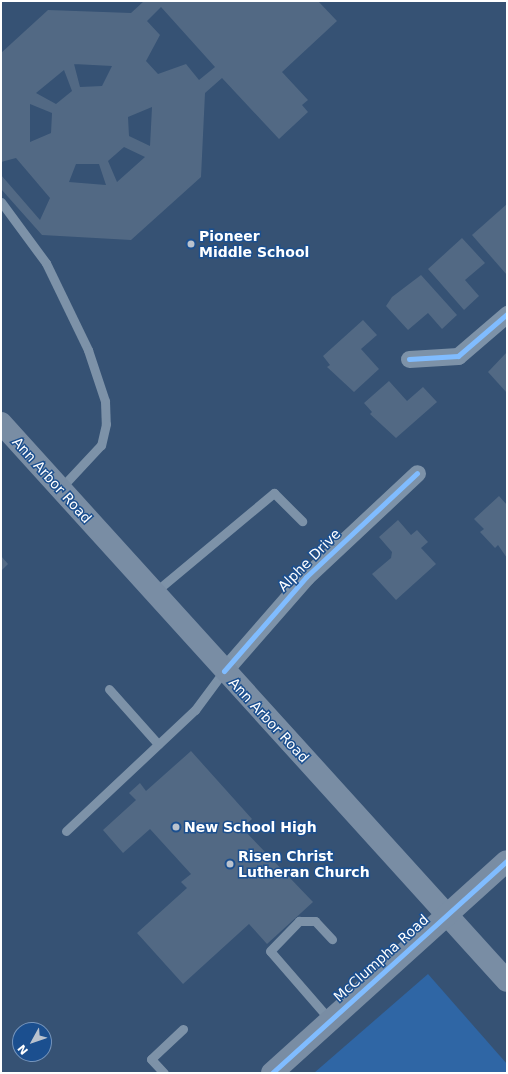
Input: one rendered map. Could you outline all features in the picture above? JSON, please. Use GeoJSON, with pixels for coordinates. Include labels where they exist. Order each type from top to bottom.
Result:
{"type":"FeatureCollection","features":[{"type":"Feature","properties":{"kind":"main road","name":"Ann Arbor Road"},"geometry":{"type":"LineString","coordinates":[[1,422],[224,671],[448,914],[507,981]]}},
{"type":"Feature","properties":{"kind":"main road","name":"McClumpha Road"},"geometry":{"type":"LineString","coordinates":[[272,1073],[448,914],[506,864]]}},
{"type":"Feature","properties":{"kind":"street"},"geometry":{"type":"LineString","coordinates":[[409,359],[458,356],[507,314]]}},
{"type":"Feature","properties":{"kind":"street","name":"Alphe Drive"},"geometry":{"type":"LineString","coordinates":[[224,671],[306,577],[417,473]]}},
{"type":"Feature","properties":{"kind":"lane"},"geometry":{"type":"LineString","coordinates":[[1,202],[46,263],[88,350],[105,401],[106,424],[101,445],[60,489]]}},
{"type":"Feature","properties":{"kind":"lane"},"geometry":{"type":"LineString","coordinates":[[154,593],[274,493],[302,521]]}},
{"type":"Feature","properties":{"kind":"lane"},"geometry":{"type":"LineString","coordinates":[[66,831],[195,710],[224,671]]}},
{"type":"Feature","properties":{"kind":"lane"},"geometry":{"type":"LineString","coordinates":[[109,689],[158,744]]}},
{"type":"Feature","properties":{"kind":"lane"},"geometry":{"type":"LineString","coordinates":[[330,1020],[270,951],[299,921],[315,921],[332,939]]}},
{"type":"Feature","properties":{"kind":"lane"},"geometry":{"type":"LineString","coordinates":[[164,1073],[151,1058],[183,1029]]}},
{"type":"Feature","properties":{"kind":"shaded area"},"geometry":{"type":"Polygon","coordinates":[[[428,974],[507,1064],[507,1073],[314,1073],[428,974]]]}},
{"type":"Feature","properties":{"kind":"building"},"geometry":{"type":"Polygon","coordinates":[[[144,1],[318,1],[337,21],[282,72],[308,100],[302,105],[308,112],[279,139],[222,78],[205,93],[201,177],[131,240],[42,235],[1,189],[1,175],[40,220],[50,198],[16,158],[1,162],[1,53],[48,10],[131,13],[144,1]],[[161,7],[147,21],[160,35],[146,61],[158,74],[186,64],[199,80],[215,67],[161,7]],[[74,64],[80,87],[102,86],[112,66],[74,64]],[[64,70],[36,93],[56,104],[72,91],[64,70]],[[30,104],[30,142],[51,133],[52,113],[30,104]],[[152,107],[128,117],[129,136],[150,146],[152,107]],[[124,147],[108,161],[117,182],[145,157],[124,147]],[[76,164],[69,182],[106,185],[99,164],[76,164]]]}},
{"type":"Feature","properties":{"kind":"building"},"geometry":{"type":"Polygon","coordinates":[[[507,204],[507,275],[472,235],[507,204]]]}},
{"type":"Feature","properties":{"kind":"building"},"geometry":{"type":"Polygon","coordinates":[[[462,238],[485,263],[465,280],[479,296],[464,310],[428,269],[462,238]]]}},
{"type":"Feature","properties":{"kind":"building"},"geometry":{"type":"Polygon","coordinates":[[[421,275],[457,315],[442,329],[428,313],[408,330],[386,306],[392,297],[421,275]]]}},
{"type":"Feature","properties":{"kind":"building"},"geometry":{"type":"Polygon","coordinates":[[[363,320],[377,335],[361,349],[379,369],[354,392],[327,367],[330,365],[323,356],[363,320]]]}},
{"type":"Feature","properties":{"kind":"building"},"geometry":{"type":"Polygon","coordinates":[[[507,352],[507,393],[488,372],[507,352]]]}},
{"type":"Feature","properties":{"kind":"building"},"geometry":{"type":"Polygon","coordinates":[[[389,381],[407,401],[423,387],[437,402],[396,438],[370,414],[372,412],[364,403],[389,381]]]}},
{"type":"Feature","properties":{"kind":"building"},"geometry":{"type":"Polygon","coordinates":[[[499,496],[507,505],[507,558],[498,545],[495,548],[480,532],[484,529],[474,519],[499,496]]]}},
{"type":"Feature","properties":{"kind":"building"},"geometry":{"type":"Polygon","coordinates":[[[398,520],[411,535],[417,530],[428,542],[421,548],[436,564],[396,600],[372,574],[391,558],[392,552],[379,537],[398,520]]]}},
{"type":"Feature","properties":{"kind":"building"},"geometry":{"type":"Polygon","coordinates":[[[1,556],[8,564],[1,571],[1,556]]]}},
{"type":"Feature","properties":{"kind":"building","name":"Risen Christ Lutheran Church"},"geometry":{"type":"Polygon","coordinates":[[[191,751],[252,819],[242,828],[313,902],[267,944],[249,924],[183,984],[137,933],[187,888],[181,882],[191,874],[150,829],[123,853],[103,830],[136,800],[129,793],[140,783],[146,791],[191,751]]]}},
{"type":"Feature","properties":{"kind":"cycle path"},"geometry":{"type":"LineString","coordinates":[[409,359],[458,356],[507,314]]}},
{"type":"Feature","properties":{"kind":"cycle path"},"geometry":{"type":"LineString","coordinates":[[224,671],[306,577],[417,473]]}},
{"type":"Feature","properties":{"kind":"cycle path"},"geometry":{"type":"LineString","coordinates":[[272,1073],[507,861]]}},
{"type":"Feature","properties":{"kind":"place","name":"Pioneer Middle School"},"geometry":{"type":"Point","coordinates":[191,244]}},
{"type":"Feature","properties":{"kind":"place","name":"New School High"},"geometry":{"type":"Point","coordinates":[176,827]}},
{"type":"Feature","properties":{"kind":"place","name":"Risen Christ Lutheran Church"},"geometry":{"type":"Point","coordinates":[230,864]}}]}
